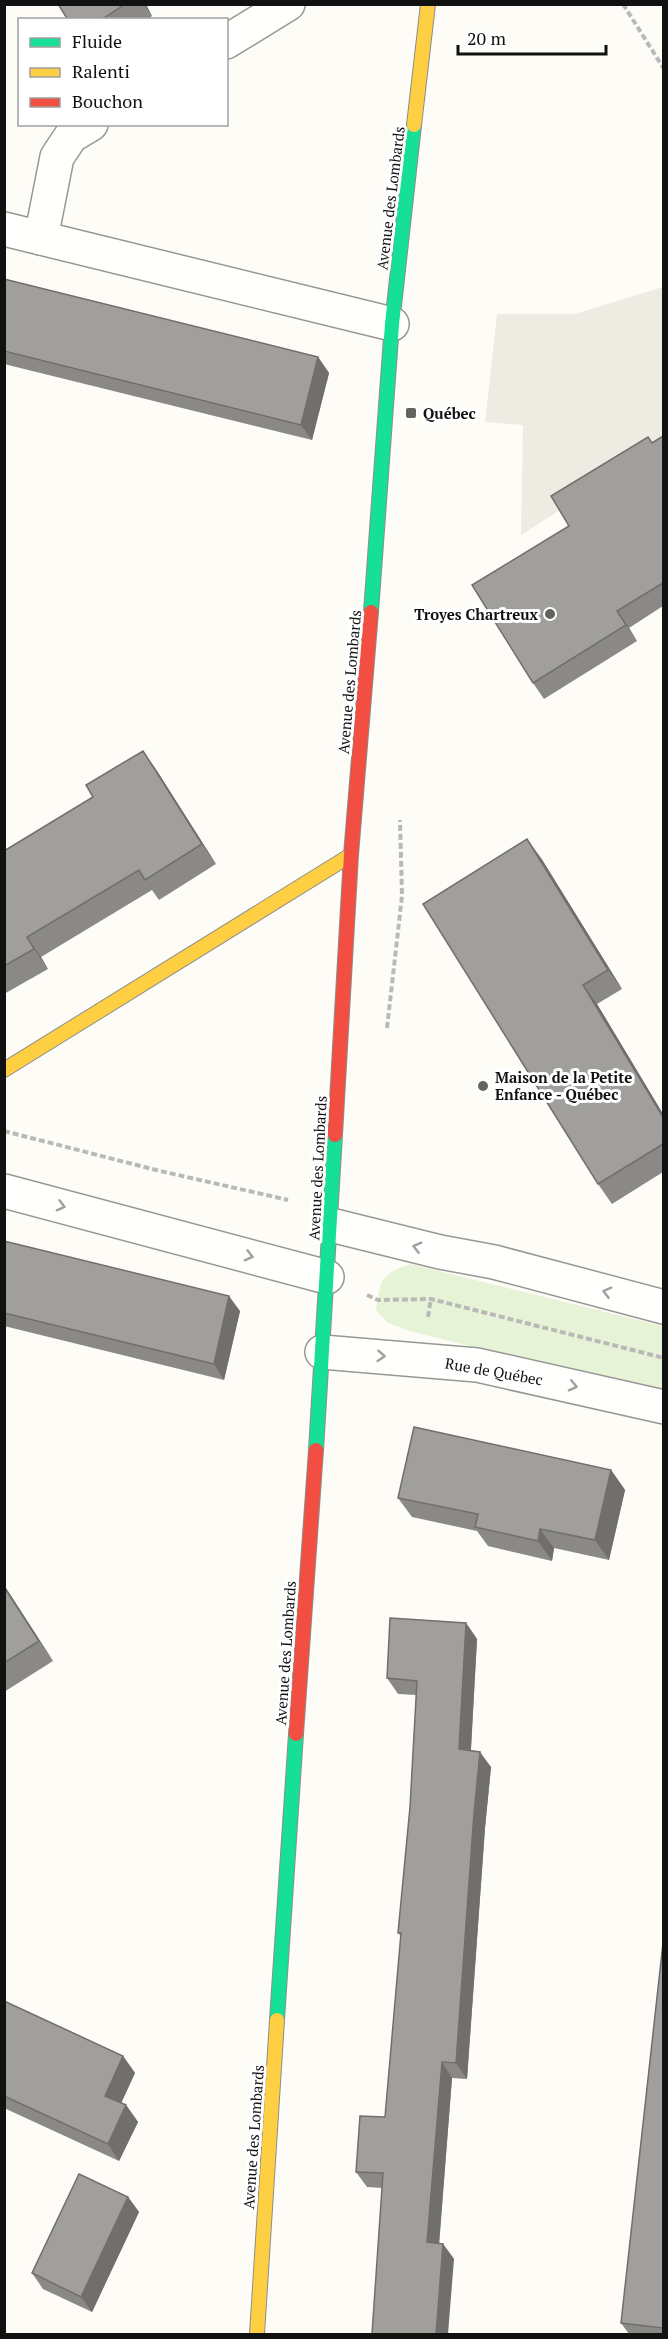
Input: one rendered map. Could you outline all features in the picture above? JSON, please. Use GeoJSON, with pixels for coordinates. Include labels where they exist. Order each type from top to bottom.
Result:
{"type":"FeatureCollection","features":[{"type":"Feature","properties":{"kind":"street"},"geometry":{"type":"LineString","coordinates":[[228,41],[288,4]]}},
{"type":"Feature","properties":{"kind":"street","name":"Avenue des Lombards"},"geometry":{"type":"LineString","coordinates":[[257,2334],[331,1225],[351,855],[385,441],[392,324],[428,4]]}},
{"type":"Feature","properties":{"kind":"street"},"geometry":{"type":"LineString","coordinates":[[41,238],[57,157],[71,136],[88,126]]}},
{"type":"Feature","properties":{"kind":"street"},"geometry":{"type":"LineString","coordinates":[[4,229],[392,324]]}},
{"type":"Feature","properties":{"kind":"street"},"geometry":{"type":"LineString","coordinates":[[4,1070],[351,855]]}},
{"type":"Feature","properties":{"kind":"street"},"geometry":{"type":"LineString","coordinates":[[4,1191],[327,1277]]}},
{"type":"Feature","properties":{"kind":"street"},"geometry":{"type":"LineString","coordinates":[[331,1225],[440,1252],[494,1262],[663,1307]]}},
{"type":"Feature","properties":{"kind":"street","name":"Rue de Québec"},"geometry":{"type":"LineString","coordinates":[[322,1352],[477,1365],[663,1407]]}},
{"type":"Feature","properties":{"kind":"path"},"geometry":{"type":"LineString","coordinates":[[623,4],[663,69]]}},
{"type":"Feature","properties":{"kind":"path"},"geometry":{"type":"LineString","coordinates":[[4,1131],[156,1170],[292,1201]]}},
{"type":"Feature","properties":{"kind":"path"},"geometry":{"type":"LineString","coordinates":[[420,1359],[440,1252]]}},
{"type":"Feature","properties":{"kind":"path"},"geometry":{"type":"LineString","coordinates":[[327,1277],[378,1300],[431,1299],[663,1358]]}},
{"type":"Feature","properties":{"kind":"green space"},"geometry":{"type":"Polygon","coordinates":[[[410,1264],[663,1326],[663,1395],[410,1331],[388,1323],[376,1310],[381,1285],[387,1275],[410,1264]]]}},
{"type":"Feature","properties":{"kind":"shaded area"},"geometry":{"type":"Polygon","coordinates":[[[663,287],[663,444],[521,535],[523,425],[485,422],[497,314],[575,314],[663,287]]]}},
{"type":"Feature","properties":{"kind":"building"},"geometry":{"type":"Polygon","coordinates":[[[58,4],[125,4],[104,18],[67,18],[58,4]]]}},
{"type":"Feature","properties":{"kind":"building"},"geometry":{"type":"Polygon","coordinates":[[[4,279],[318,357],[301,425],[4,351],[4,279]]]}},
{"type":"Feature","properties":{"kind":"building"},"geometry":{"type":"Polygon","coordinates":[[[663,436],[663,583],[617,611],[626,625],[533,683],[472,585],[569,526],[551,496],[648,437],[652,443],[663,436]]]}},
{"type":"Feature","properties":{"kind":"building"},"geometry":{"type":"Polygon","coordinates":[[[143,751],[202,844],[145,880],[139,870],[27,937],[34,949],[4,966],[4,851],[93,797],[86,785],[143,751]]]}},
{"type":"Feature","properties":{"kind":"building"},"geometry":{"type":"Polygon","coordinates":[[[527,839],[608,970],[583,985],[663,1117],[663,1144],[598,1184],[423,904],[527,839]]]}},
{"type":"Feature","properties":{"kind":"building"},"geometry":{"type":"Polygon","coordinates":[[[4,1241],[229,1296],[214,1364],[4,1313],[4,1241]]]}},
{"type":"Feature","properties":{"kind":"building"},"geometry":{"type":"Polygon","coordinates":[[[414,1427],[611,1470],[595,1540],[540,1529],[538,1541],[475,1527],[478,1514],[398,1498],[414,1427]]]}},
{"type":"Feature","properties":{"kind":"building"},"geometry":{"type":"Polygon","coordinates":[[[4,1587],[39,1641],[4,1663],[4,1587]]]}},
{"type":"Feature","properties":{"kind":"building"},"geometry":{"type":"Polygon","coordinates":[[[390,1618],[466,1623],[459,1749],[480,1752],[456,2063],[442,2062],[427,2242],[443,2244],[436,2334],[372,2334],[383,2173],[356,2172],[360,2116],[385,2117],[401,1933],[398,1933],[410,1807],[417,1681],[387,1678],[390,1618]]]}},
{"type":"Feature","properties":{"kind":"building"},"geometry":{"type":"Polygon","coordinates":[[[663,1943],[663,2328],[621,2323],[663,1943]]]}},
{"type":"Feature","properties":{"kind":"building"},"geometry":{"type":"Polygon","coordinates":[[[4,2001],[123,2056],[105,2096],[126,2105],[108,2144],[4,2096],[4,2001]]]}},
{"type":"Feature","properties":{"kind":"building"},"geometry":{"type":"Polygon","coordinates":[[[79,2174],[128,2197],[81,2297],[32,2273],[79,2174]]]}},
{"type":"Feature","properties":{"kind":"traffic: fast"},"geometry":{"type":"LineString","coordinates":[[371,612],[392,324],[414,125]]}},
{"type":"Feature","properties":{"kind":"traffic: fast"},"geometry":{"type":"LineString","coordinates":[[316,1450],[335,1135]]}},
{"type":"Feature","properties":{"kind":"traffic: fast"},"geometry":{"type":"LineString","coordinates":[[277,2020],[296,1734]]}},
{"type":"Feature","properties":{"kind":"traffic: slow"},"geometry":{"type":"LineString","coordinates":[[414,125],[428,4]]}},
{"type":"Feature","properties":{"kind":"traffic: slow"},"geometry":{"type":"LineString","coordinates":[[4,1070],[351,855]]}},
{"type":"Feature","properties":{"kind":"traffic: slow"},"geometry":{"type":"LineString","coordinates":[[257,2334],[277,2020]]}},
{"type":"Feature","properties":{"kind":"traffic: jam"},"geometry":{"type":"LineString","coordinates":[[335,1135],[351,855],[371,612]]}},
{"type":"Feature","properties":{"kind":"traffic: jam"},"geometry":{"type":"LineString","coordinates":[[296,1734],[316,1450]]}},
{"type":"Feature","properties":{"kind":"place","name":"Québec"},"geometry":{"type":"Point","coordinates":[411,413]}},
{"type":"Feature","properties":{"kind":"place","name":"Troyes Chartreux"},"geometry":{"type":"Point","coordinates":[550,614]}},
{"type":"Feature","properties":{"kind":"place","name":"Maison de la Petite Enfance - Québec"},"geometry":{"type":"Point","coordinates":[483,1086]}}]}
